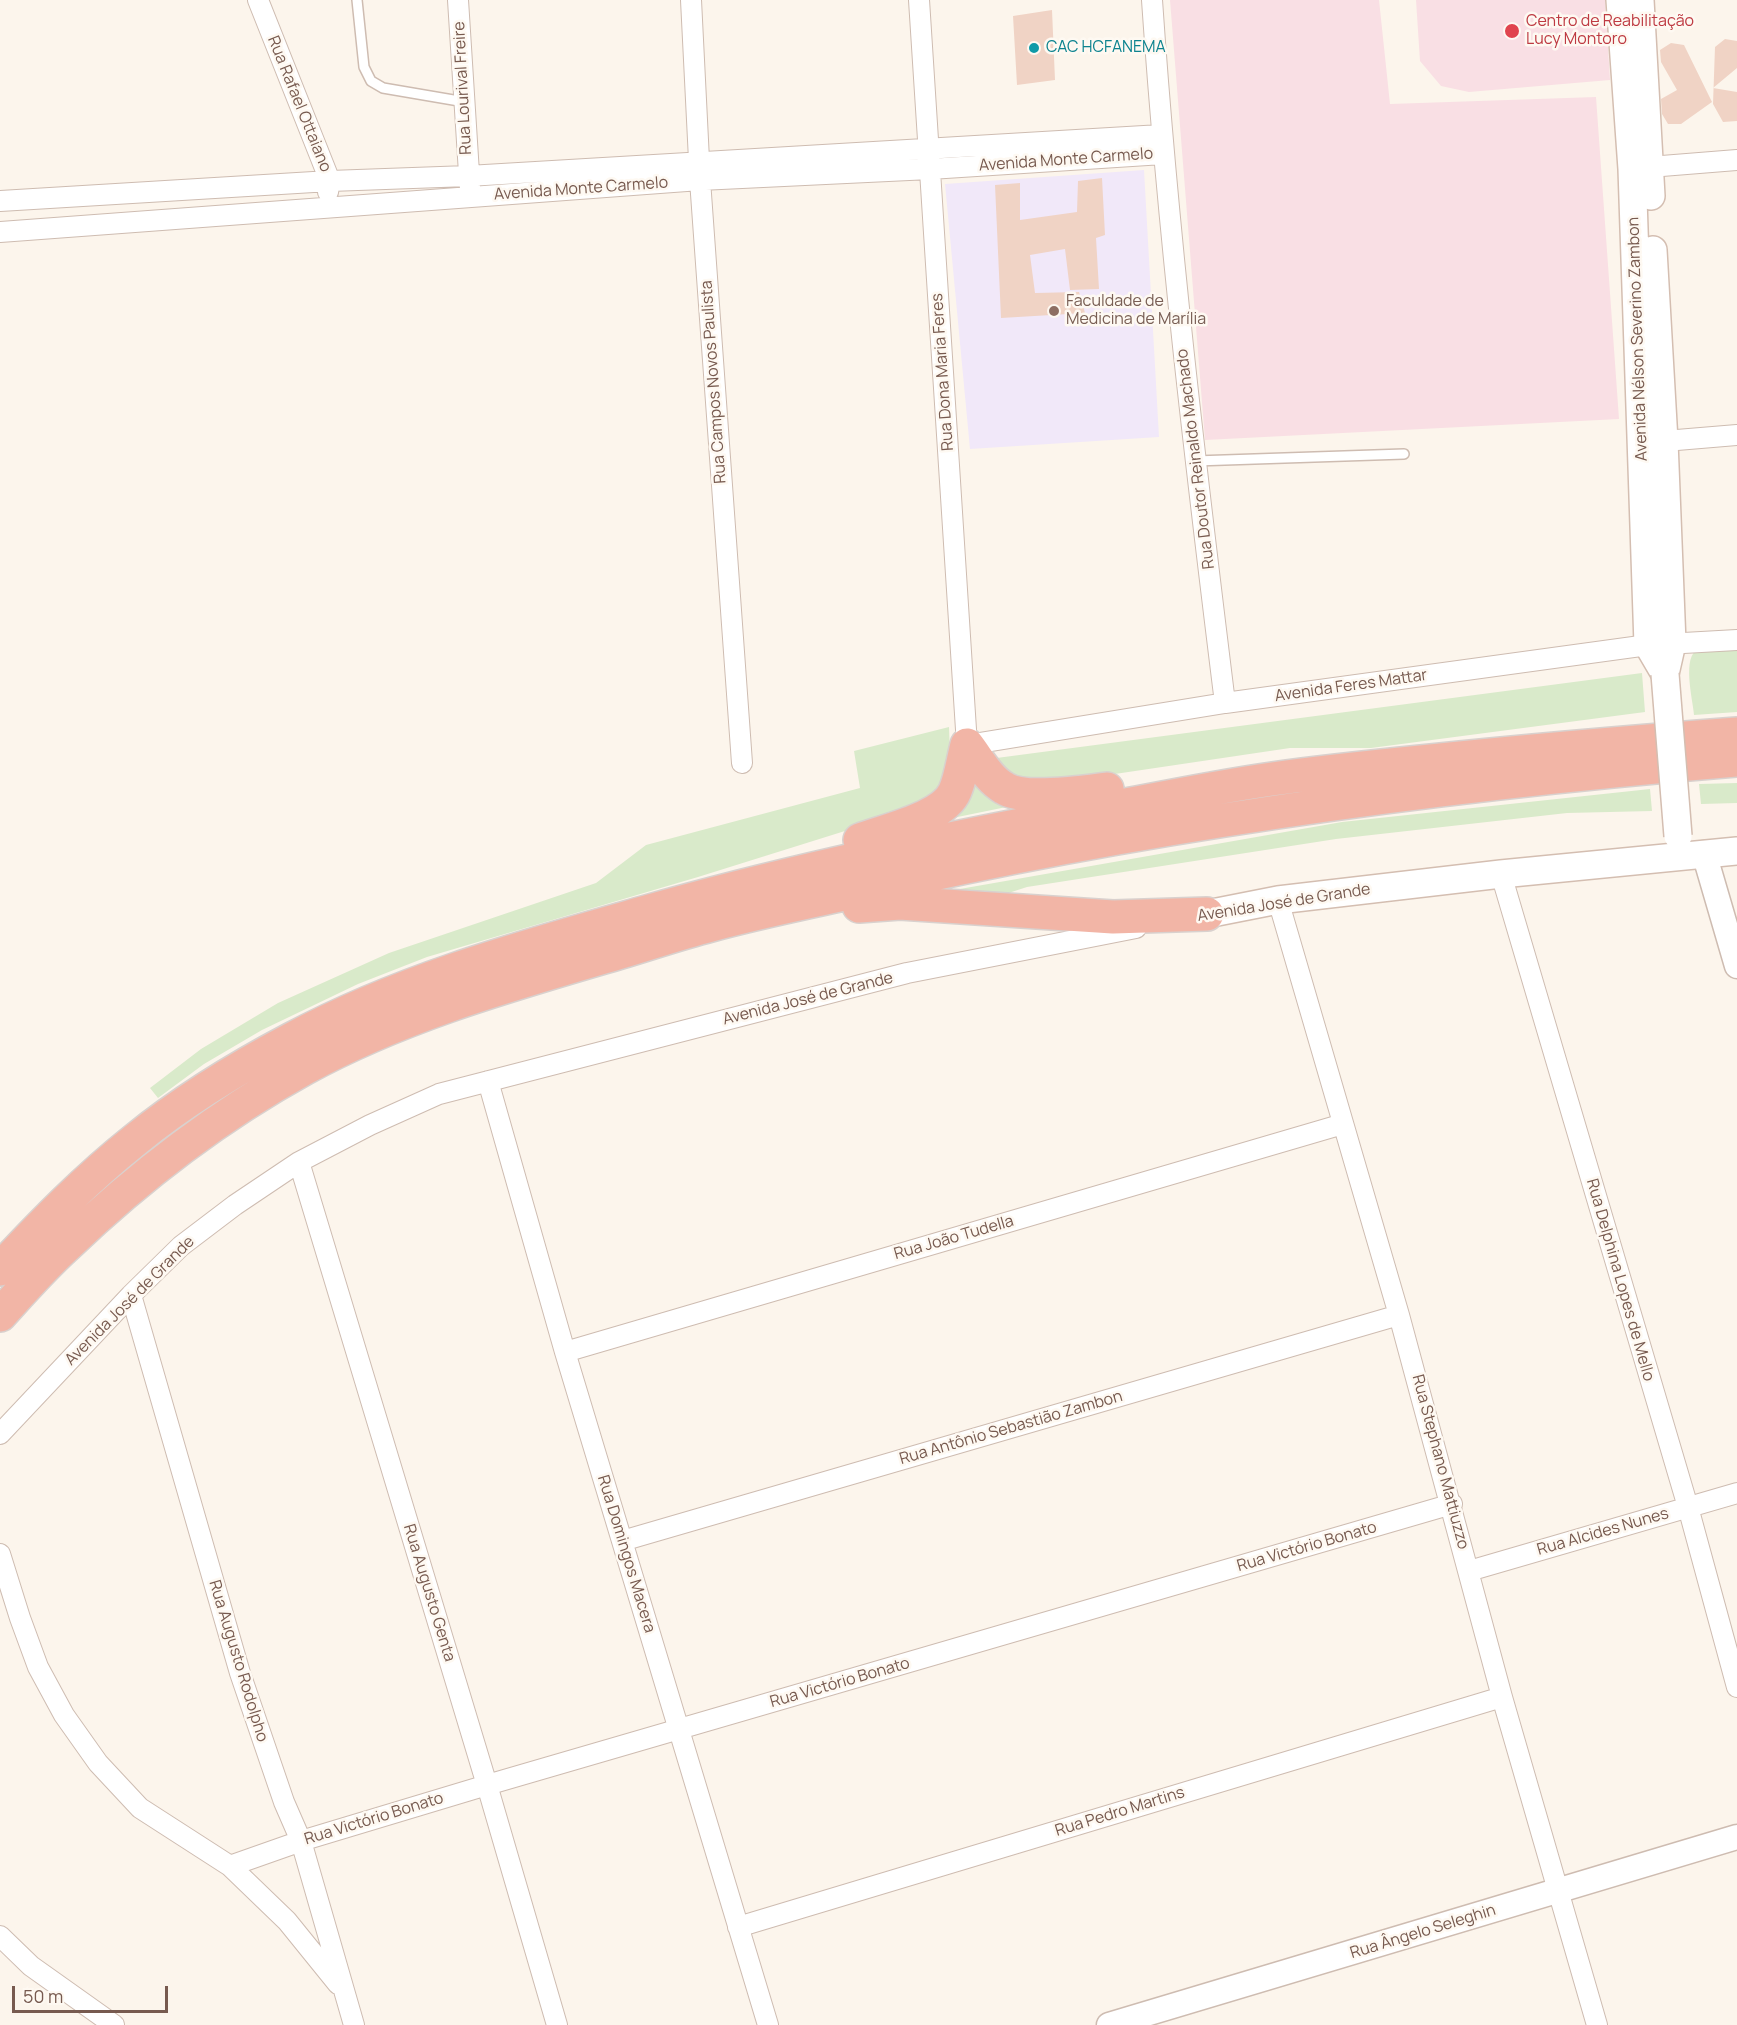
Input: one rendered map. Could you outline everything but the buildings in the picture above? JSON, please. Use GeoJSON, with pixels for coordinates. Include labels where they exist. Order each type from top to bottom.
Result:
{"type":"FeatureCollection","features":[{"type":"Feature","properties":{"kind":"highway"},"geometry":{"type":"LineString","coordinates":[[0,1269],[38,1228],[91,1177],[136,1139],[188,1100],[238,1069],[295,1037],[368,1002],[522,947],[720,891],[936,841],[1267,779],[1492,754],[1737,734]]}},
{"type":"Feature","properties":{"kind":"highway"},"geometry":{"type":"LineString","coordinates":[[967,745],[993,779],[1005,789],[1016,793],[1068,794],[1223,775],[1267,779]]}},
{"type":"Feature","properties":{"kind":"highway"},"geometry":{"type":"LineString","coordinates":[[720,891],[933,814],[947,804],[955,792],[967,745]]}},
{"type":"Feature","properties":{"kind":"highway"},"geometry":{"type":"LineString","coordinates":[[0,1315],[62,1250],[163,1160],[207,1128],[304,1068],[358,1042],[479,994],[711,925],[964,866],[1170,828],[1295,808],[1492,783],[1737,760]]}},
{"type":"Feature","properties":{"kind":"highway"},"geometry":{"type":"LineString","coordinates":[[711,925],[866,905],[900,903],[1113,917],[1207,914]]}},
{"type":"Feature","properties":{"kind":"main road","name":"Avenida Nélson Severino Zambon"},"geometry":{"type":"LineString","coordinates":[[1620,0],[1641,167]]}},
{"type":"Feature","properties":{"kind":"main road","name":"Avenida Nélson Severino Zambon"},"geometry":{"type":"LineString","coordinates":[[1641,0],[1641,167],[1660,644],[1687,849]]}},
{"type":"Feature","properties":{"kind":"main road","name":"Avenida José de Grande"},"geometry":{"type":"LineString","coordinates":[[1207,914],[1278,900],[1687,849],[1737,851]]}},
{"type":"Feature","properties":{"kind":"street","name":"Rua Rafael Ottaiano"},"geometry":{"type":"LineString","coordinates":[[258,0],[330,181],[324,209]]}},
{"type":"Feature","properties":{"kind":"street","name":"Rua Lourival Freire"},"geometry":{"type":"LineString","coordinates":[[458,0],[471,198]]}},
{"type":"Feature","properties":{"kind":"street","name":"Rua Campos Novos Paulista"},"geometry":{"type":"LineString","coordinates":[[691,0],[700,172],[742,763]]}},
{"type":"Feature","properties":{"kind":"street","name":"Rua Dona Maria Feres"},"geometry":{"type":"LineString","coordinates":[[919,0],[967,745]]}},
{"type":"Feature","properties":{"kind":"street","name":"Rua Doutor Reinaldo Machado"},"geometry":{"type":"LineString","coordinates":[[1152,0],[1162,145],[1195,461],[1226,703]]}},
{"type":"Feature","properties":{"kind":"street","name":"Avenida Monte Carmelo"},"geometry":{"type":"LineString","coordinates":[[0,201],[330,181],[700,172],[1162,145]]}},
{"type":"Feature","properties":{"kind":"street"},"geometry":{"type":"LineString","coordinates":[[1641,167],[1737,160]]}},
{"type":"Feature","properties":{"kind":"street","name":"Avenida Monte Carmelo"},"geometry":{"type":"LineString","coordinates":[[0,232],[471,198],[700,172]]}},
{"type":"Feature","properties":{"kind":"street"},"geometry":{"type":"LineString","coordinates":[[1653,442],[1737,435]]}},
{"type":"Feature","properties":{"kind":"street","name":"Avenida Feres Mattar"},"geometry":{"type":"LineString","coordinates":[[967,745],[1226,703],[1660,644],[1737,640]]}},
{"type":"Feature","properties":{"kind":"street"},"geometry":{"type":"LineString","coordinates":[[1687,849],[1737,966]]}},
{"type":"Feature","properties":{"kind":"street","name":"Rua Delphina Lopes de Mello"},"geometry":{"type":"LineString","coordinates":[[1501,874],[1688,1508],[1737,1687]]}},
{"type":"Feature","properties":{"kind":"street","name":"Rua Stephano Mattiuzzo"},"geometry":{"type":"LineString","coordinates":[[1278,900],[1399,1315],[1452,1504],[1502,1697],[1597,2025]]}},
{"type":"Feature","properties":{"kind":"street","name":"Avenida José de Grande"},"geometry":{"type":"LineString","coordinates":[[0,1434],[131,1295],[181,1246],[235,1205],[299,1162],[370,1125],[439,1094],[907,974],[1207,914]]}},
{"type":"Feature","properties":{"kind":"street","name":"Rua Domingos Macera"},"geometry":{"type":"LineString","coordinates":[[488,1082],[565,1352],[768,2025]]}},
{"type":"Feature","properties":{"kind":"street","name":"Rua João Tudella"},"geometry":{"type":"LineString","coordinates":[[565,1352],[1343,1124]]}},
{"type":"Feature","properties":{"kind":"street","name":"Rua Augusto Genta"},"geometry":{"type":"LineString","coordinates":[[299,1162],[557,2025]]}},
{"type":"Feature","properties":{"kind":"street","name":"Rua Augusto Rodolpho"},"geometry":{"type":"LineString","coordinates":[[131,1295],[240,1673],[284,1802],[302,1841],[354,2025]]}},
{"type":"Feature","properties":{"kind":"street","name":"Rua Antônio Sebastião Zambon"},"geometry":{"type":"LineString","coordinates":[[622,1541],[1399,1315]]}},
{"type":"Feature","properties":{"kind":"street","name":"Rua Alcides Nunes"},"geometry":{"type":"LineString","coordinates":[[1469,1571],[1737,1493]]}},
{"type":"Feature","properties":{"kind":"street","name":"Rua Victório Bonato"},"geometry":{"type":"LineString","coordinates":[[230,1866],[302,1841],[487,1785],[1452,1504]]}},
{"type":"Feature","properties":{"kind":"street"},"geometry":{"type":"LineString","coordinates":[[0,1554],[38,1666],[64,1714],[98,1763],[140,1808],[230,1866],[287,1921],[344,1991]]}},
{"type":"Feature","properties":{"kind":"street","name":"Rua Pedro Martins"},"geometry":{"type":"LineString","coordinates":[[738,1927],[1502,1697]]}},
{"type":"Feature","properties":{"kind":"street","name":"Rua Ângelo Seleghin"},"geometry":{"type":"LineString","coordinates":[[1109,2025],[1737,1838]]}},
{"type":"Feature","properties":{"kind":"street"},"geometry":{"type":"LineString","coordinates":[[0,1936],[32,1966],[114,2025]]}},
{"type":"Feature","properties":{"kind":"lane"},"geometry":{"type":"LineString","coordinates":[[357,0],[364,67],[371,81],[383,88],[465,102]]}},
{"type":"Feature","properties":{"kind":"lane"},"geometry":{"type":"LineString","coordinates":[[1195,461],[1404,454]]}},
{"type":"Feature","properties":{"kind":"shaded area"},"geometry":{"type":"Polygon","coordinates":[[[1170,0],[1379,0],[1390,104],[1596,97],[1619,419],[1205,440],[1170,0]]]}},
{"type":"Feature","properties":{"kind":"shaded area","name":"Centro de Reabilitação Lucy Montoro"},"geometry":{"type":"Polygon","coordinates":[[[1416,0],[1605,0],[1610,80],[1469,92],[1441,86],[1420,61],[1416,0]]]}},
{"type":"Feature","properties":{"kind":"shaded area","name":"Faculdade de Medicina de Marília"},"geometry":{"type":"Polygon","coordinates":[[[1144,170],[1159,437],[970,449],[945,184],[1144,170]]]}},
{"type":"Feature","properties":{"kind":"green space"},"geometry":{"type":"Polygon","coordinates":[[[1737,646],[1737,712],[1694,715],[1689,669],[1694,653],[1708,647],[1737,646]]]}},
{"type":"Feature","properties":{"kind":"green space"},"geometry":{"type":"Polygon","coordinates":[[[1642,673],[1645,712],[1371,748],[1290,748],[1034,786],[1020,784],[989,759],[1642,673]]]}},
{"type":"Feature","properties":{"kind":"green space"},"geometry":{"type":"Polygon","coordinates":[[[949,727],[950,754],[940,793],[912,810],[698,877],[427,957],[358,984],[262,1030],[204,1064],[158,1098],[150,1088],[201,1049],[278,1003],[389,953],[596,883],[646,845],[860,788],[854,751],[949,727]]]}},
{"type":"Feature","properties":{"kind":"green space"},"geometry":{"type":"Polygon","coordinates":[[[969,763],[1026,803],[938,821],[969,763]]]}},
{"type":"Feature","properties":{"kind":"green space"},"geometry":{"type":"Polygon","coordinates":[[[1737,783],[1737,803],[1701,804],[1699,784],[1737,783]]]}},
{"type":"Feature","properties":{"kind":"green space"},"geometry":{"type":"Polygon","coordinates":[[[1650,789],[1652,811],[1567,813],[1336,839],[1027,887],[993,898],[937,893],[1342,822],[1650,789]]]}},
{"type":"Feature","properties":{"kind":"place","name":"Centro de Reabilitação Lucy Montoro"},"geometry":{"type":"Point","coordinates":[1512,31]}},
{"type":"Feature","properties":{"kind":"place","name":"CAC HCFANEMA"},"geometry":{"type":"Point","coordinates":[1034,48]}},
{"type":"Feature","properties":{"kind":"place","name":"Faculdade de Medicina de Marília"},"geometry":{"type":"Point","coordinates":[1054,311]}}]}
